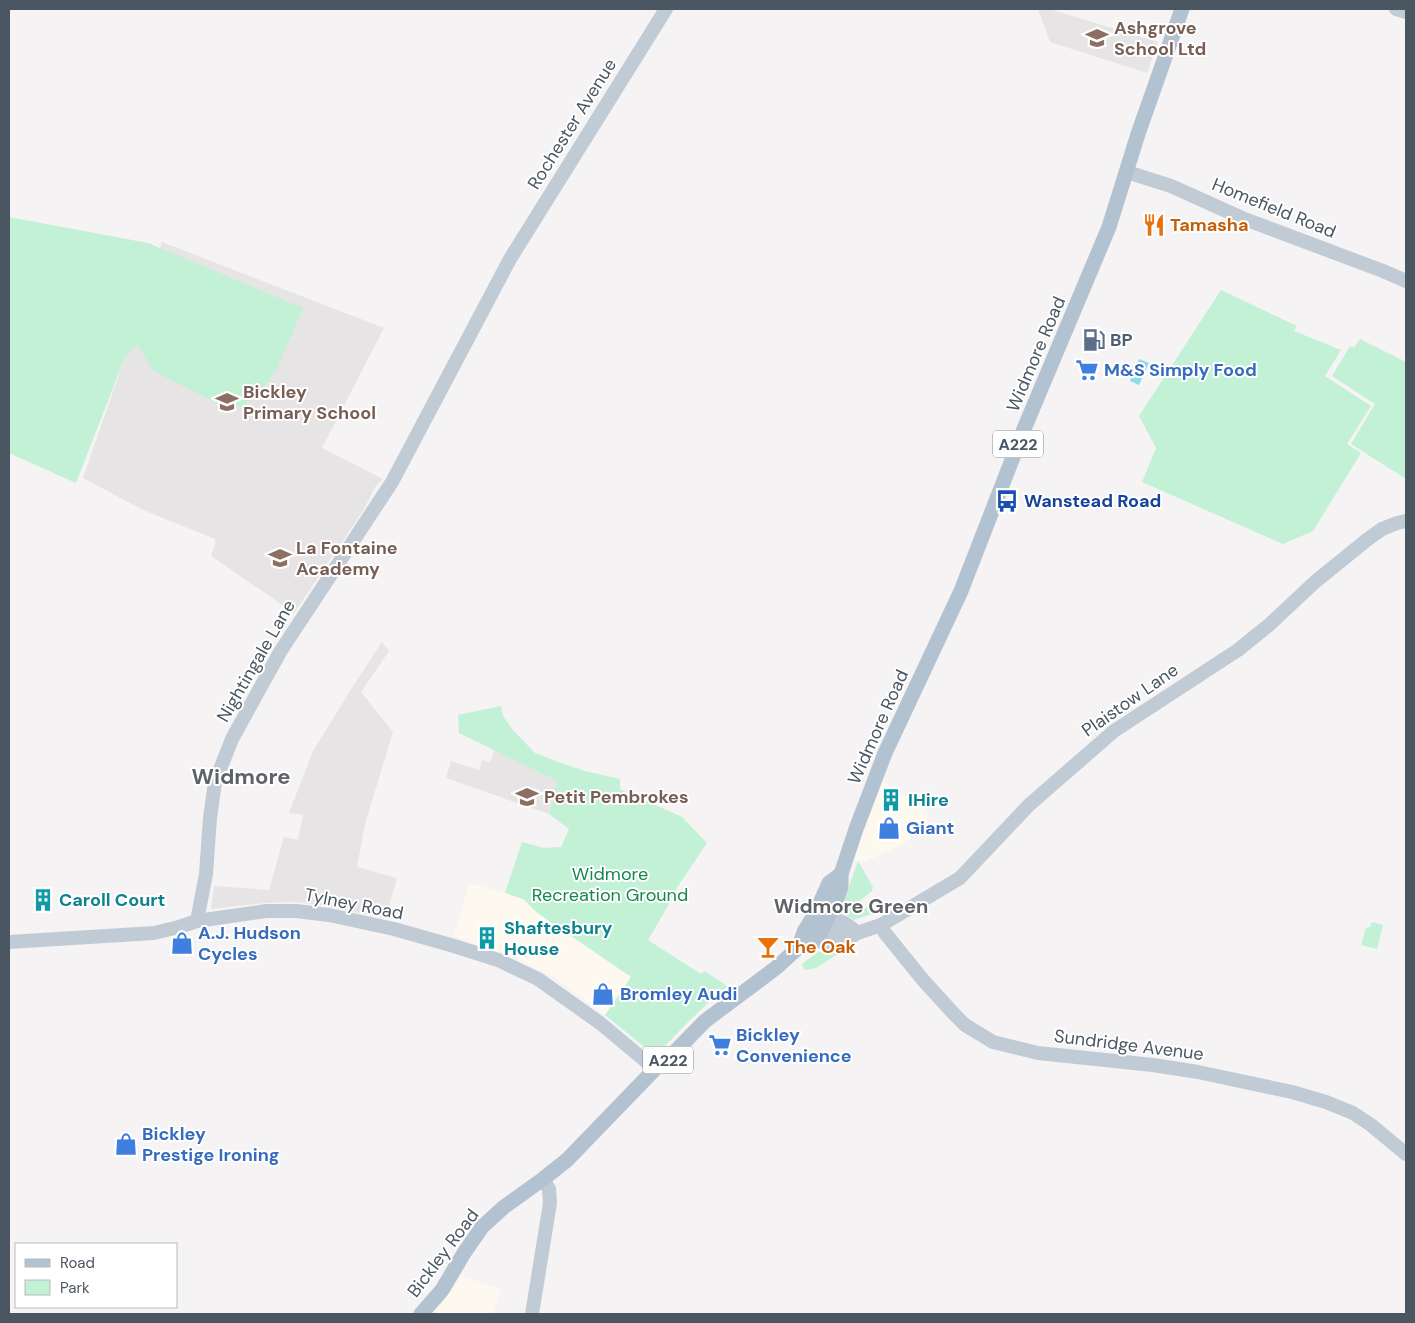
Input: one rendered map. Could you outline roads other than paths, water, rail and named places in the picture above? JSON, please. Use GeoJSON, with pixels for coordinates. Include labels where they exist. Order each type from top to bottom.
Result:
{"type":"FeatureCollection","features":[{"type":"Feature","properties":{"kind":"main road","name":"Widmore Road"},"geometry":{"type":"LineString","coordinates":[[544,1180],[567,1160],[706,1021],[777,967],[798,947],[804,932],[821,917],[839,892],[841,874],[885,753],[961,591],[1024,429],[1109,227],[1138,134],[1182,9]]}},
{"type":"Feature","properties":{"kind":"main road","name":"Widmore Road"},"geometry":{"type":"LineString","coordinates":[[798,947],[810,944],[821,932],[821,917]]}},
{"type":"Feature","properties":{"kind":"main road","name":"Bickley Road"},"geometry":{"type":"LineString","coordinates":[[421,1314],[442,1290],[482,1227],[504,1207],[544,1180]]}},
{"type":"Feature","properties":{"kind":"street","name":"Rochester Avenue"},"geometry":{"type":"LineString","coordinates":[[510,259],[666,9]]}},
{"type":"Feature","properties":{"kind":"street"},"geometry":{"type":"LineString","coordinates":[[1396,9],[1406,12]]}},
{"type":"Feature","properties":{"kind":"street","name":"Homefield Road"},"geometry":{"type":"LineString","coordinates":[[1127,172],[1171,186],[1242,218],[1383,270],[1406,281]]}},
{"type":"Feature","properties":{"kind":"street","name":"Nightingale Lane"},"geometry":{"type":"LineString","coordinates":[[197,921],[206,874],[215,782],[232,740],[280,652],[392,482],[510,259]]}},
{"type":"Feature","properties":{"kind":"street","name":"Plaistow Lane"},"geometry":{"type":"LineString","coordinates":[[813,942],[843,943],[854,935],[881,925],[960,878],[1029,805],[1114,731],[1238,650],[1316,581],[1368,539],[1382,529],[1406,521]]}},
{"type":"Feature","properties":{"kind":"street","name":"Tylney Road"},"geometry":{"type":"LineString","coordinates":[[9,942],[154,933],[197,921],[266,911],[296,911],[328,915],[394,929],[498,960],[538,979],[600,1023],[655,1070]]}},
{"type":"Feature","properties":{"kind":"street"},"geometry":{"type":"LineString","coordinates":[[821,917],[838,920],[851,926],[854,935]]}},
{"type":"Feature","properties":{"kind":"street","name":"Sundridge Avenue"},"geometry":{"type":"LineString","coordinates":[[881,925],[885,933],[923,980],[954,1014],[993,1042],[1038,1053],[1153,1065],[1198,1072],[1292,1092],[1354,1113],[1406,1154]]}},
{"type":"Feature","properties":{"kind":"street"},"geometry":{"type":"LineString","coordinates":[[532,1314],[550,1203],[549,1188],[544,1180]]}},
{"type":"Feature","properties":{"kind":"water"},"geometry":{"type":"Polygon","coordinates":[[[1139,359],[1149,363],[1139,385],[1130,381],[1139,359]]]}},
{"type":"Feature","properties":{"kind":"place","name":"Ashgrove School Ltd"},"geometry":{"type":"Point","coordinates":[1097,38]}},
{"type":"Feature","properties":{"kind":"place","name":"Tamasha"},"geometry":{"type":"Point","coordinates":[1154,225]}},
{"type":"Feature","properties":{"kind":"place","name":"BP"},"geometry":{"type":"Point","coordinates":[1094,340]}},
{"type":"Feature","properties":{"kind":"place","name":"M&S Simply Food"},"geometry":{"type":"Point","coordinates":[1087,370]}},
{"type":"Feature","properties":{"kind":"place","name":"Bickley Primary School"},"geometry":{"type":"Point","coordinates":[227,402]}},
{"type":"Feature","properties":{"kind":"place","name":"Wanstead Road"},"geometry":{"type":"Point","coordinates":[1007,501]}},
{"type":"Feature","properties":{"kind":"place","name":"La Fontaine Academy"},"geometry":{"type":"Point","coordinates":[280,558]}},
{"type":"Feature","properties":{"kind":"place","name":"Petit Pembrokes"},"geometry":{"type":"Point","coordinates":[527,797]}},
{"type":"Feature","properties":{"kind":"place","name":"IHire"},"geometry":{"type":"Point","coordinates":[891,800]}},
{"type":"Feature","properties":{"kind":"place","name":"Giant"},"geometry":{"type":"Point","coordinates":[889,828]}},
{"type":"Feature","properties":{"kind":"place","name":"Caroll Court"},"geometry":{"type":"Point","coordinates":[43,900]}},
{"type":"Feature","properties":{"kind":"place","name":"Shaftesbury House"},"geometry":{"type":"Point","coordinates":[487,938]}},
{"type":"Feature","properties":{"kind":"place","name":"A.J. Hudson Cycles"},"geometry":{"type":"Point","coordinates":[182,943]}},
{"type":"Feature","properties":{"kind":"place","name":"The Oak"},"geometry":{"type":"Point","coordinates":[768,947]}},
{"type":"Feature","properties":{"kind":"place","name":"Bromley Audi"},"geometry":{"type":"Point","coordinates":[603,994]}},
{"type":"Feature","properties":{"kind":"place","name":"Bickley Convenience"},"geometry":{"type":"Point","coordinates":[720,1045]}},
{"type":"Feature","properties":{"kind":"place","name":"Bickley Prestige Ironing"},"geometry":{"type":"Point","coordinates":[126,1144]}},
{"type":"Feature","properties":{"kind":"district","name":"Widmore"},"geometry":{"type":"Point","coordinates":[241,776]}},
{"type":"Feature","properties":{"kind":"district","name":"Widmore Green"},"geometry":{"type":"Point","coordinates":[851,906]}},
{"type":"Feature","properties":{"kind":"park label","name":"Widmore Recreation Ground"},"geometry":{"type":"Point","coordinates":[610,884]}}]}
